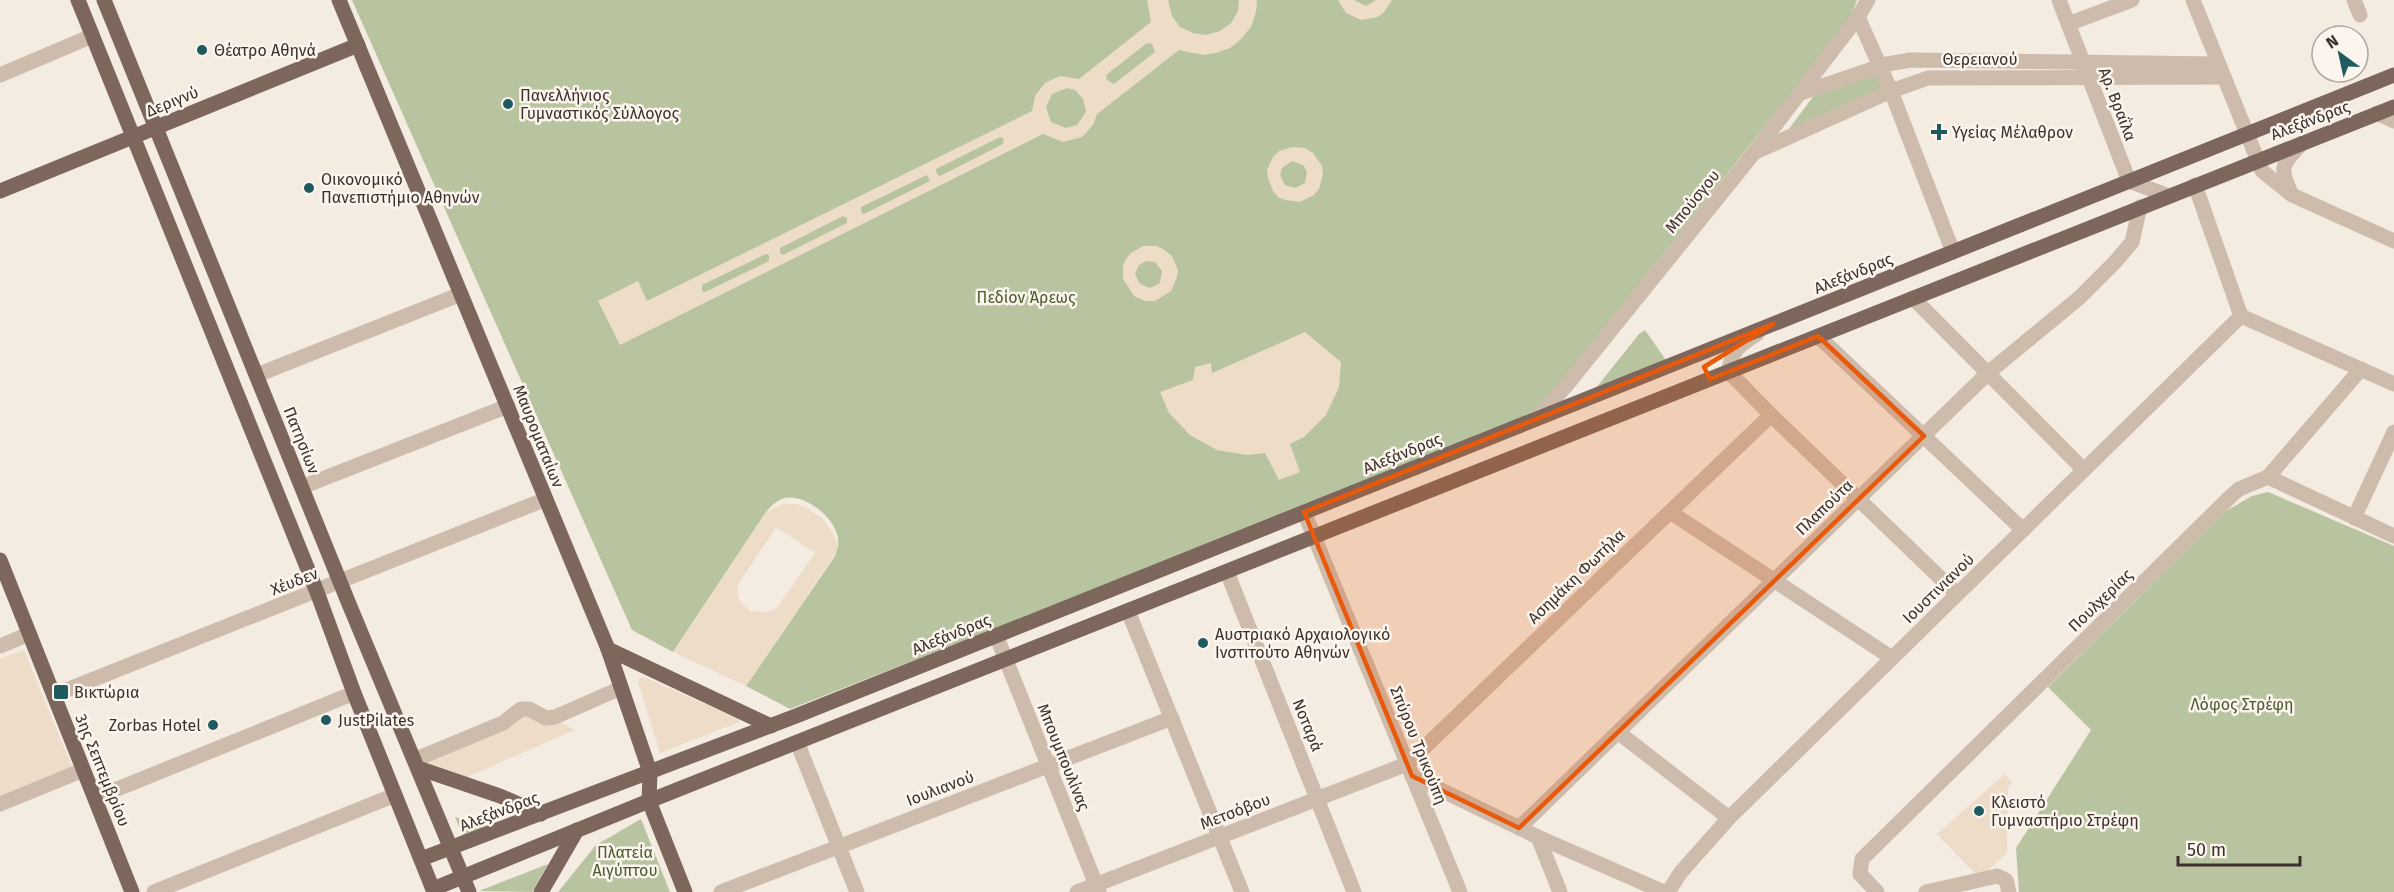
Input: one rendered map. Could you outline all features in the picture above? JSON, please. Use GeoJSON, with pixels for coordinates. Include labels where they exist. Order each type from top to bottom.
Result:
{"type":"FeatureCollection","features":[{"type":"Feature","properties":{"kind":"main road"},"geometry":{"type":"LineString","coordinates":[[78,0],[317,592],[354,693],[434,890]]}},
{"type":"Feature","properties":{"kind":"main road","name":"Πατησίων"},"geometry":{"type":"LineString","coordinates":[[104,0],[340,582],[470,892]]}},
{"type":"Feature","properties":{"kind":"main road","name":"Μαυροματαίων"},"geometry":{"type":"LineString","coordinates":[[339,0],[608,649],[650,772],[649,801],[685,892]]}},
{"type":"Feature","properties":{"kind":"main road","name":"Δεριγνύ"},"geometry":{"type":"LineString","coordinates":[[0,191],[358,45]]}},
{"type":"Feature","properties":{"kind":"main road","name":"Αλεξάνδρας"},"geometry":{"type":"LineString","coordinates":[[421,860],[771,726],[2394,75]]}},
{"type":"Feature","properties":{"kind":"main road","name":"Αλεξάνδρας"},"geometry":{"type":"LineString","coordinates":[[434,890],[463,876],[649,801],[2394,107]]}},
{"type":"Feature","properties":{"kind":"main road","name":"3ης Σεπτεμβρίου"},"geometry":{"type":"LineString","coordinates":[[0,560],[132,892]]}},
{"type":"Feature","properties":{"kind":"main road"},"geometry":{"type":"LineString","coordinates":[[608,649],[771,726]]}},
{"type":"Feature","properties":{"kind":"main road"},"geometry":{"type":"LineString","coordinates":[[416,764],[541,814]]}},
{"type":"Feature","properties":{"kind":"main road"},"geometry":{"type":"LineString","coordinates":[[541,892],[577,830]]}},
{"type":"Feature","properties":{"kind":"street","name":"Μπούσγου"},"geometry":{"type":"LineString","coordinates":[[1536,419],[1566,386],[1753,154],[1858,17],[1868,0]]}},
{"type":"Feature","properties":{"kind":"street","name":"Αρ. Βραΐλα"},"geometry":{"type":"LineString","coordinates":[[2059,0],[2129,181]]}},
{"type":"Feature","properties":{"kind":"street"},"geometry":{"type":"LineString","coordinates":[[2068,24],[2132,0]]}},
{"type":"Feature","properties":{"kind":"street"},"geometry":{"type":"LineString","coordinates":[[2193,0],[2246,135],[2257,160],[2270,179],[2292,195],[2394,242]]}},
{"type":"Feature","properties":{"kind":"street"},"geometry":{"type":"LineString","coordinates":[[2354,0],[2360,15]]}},
{"type":"Feature","properties":{"kind":"street"},"geometry":{"type":"LineString","coordinates":[[1858,17],[1891,91],[1953,252]]}},
{"type":"Feature","properties":{"kind":"street"},"geometry":{"type":"LineString","coordinates":[[0,75],[92,36]]}},
{"type":"Feature","properties":{"kind":"street","name":"Θερειανού"},"geometry":{"type":"LineString","coordinates":[[1801,93],[1898,62],[1927,59],[2083,62],[2221,71]]}},
{"type":"Feature","properties":{"kind":"street","name":"Θερειανού"},"geometry":{"type":"LineString","coordinates":[[1753,154],[1891,91],[1916,81],[1940,76],[2089,78],[2221,71]]}},
{"type":"Feature","properties":{"kind":"street"},"geometry":{"type":"LineString","coordinates":[[2377,113],[2394,121]]}},
{"type":"Feature","properties":{"kind":"street"},"geometry":{"type":"LineString","coordinates":[[2292,195],[2282,175],[2283,166],[2302,143]]}},
{"type":"Feature","properties":{"kind":"street"},"geometry":{"type":"LineString","coordinates":[[2129,181],[2169,196]]}},
{"type":"Feature","properties":{"kind":"street"},"geometry":{"type":"LineString","coordinates":[[2195,185],[2241,316],[2394,384]]}},
{"type":"Feature","properties":{"kind":"street","name":"Πλαπούτα"},"geometry":{"type":"LineString","coordinates":[[1519,828],[1988,373],[2079,298],[2116,261],[2132,242],[2140,207]]}},
{"type":"Feature","properties":{"kind":"street"},"geometry":{"type":"LineString","coordinates":[[257,375],[461,294]]}},
{"type":"Feature","properties":{"kind":"street"},"geometry":{"type":"LineString","coordinates":[[1913,298],[2084,470]]}},
{"type":"Feature","properties":{"kind":"street","name":"Ιουστινιανού"},"geometry":{"type":"LineString","coordinates":[[1666,892],[1729,818],[2241,316]]}},
{"type":"Feature","properties":{"kind":"street"},"geometry":{"type":"LineString","coordinates":[[1773,324],[1733,351],[1729,361],[1729,372],[1957,594]]}},
{"type":"Feature","properties":{"kind":"street"},"geometry":{"type":"LineString","coordinates":[[1818,336],[2022,530]]}},
{"type":"Feature","properties":{"kind":"street","name":"Πουλχερίας"},"geometry":{"type":"LineString","coordinates":[[1877,892],[1860,874],[1862,859],[2230,497],[2239,489],[2268,477],[2361,369]]}},
{"type":"Feature","properties":{"kind":"street"},"geometry":{"type":"LineString","coordinates":[[302,488],[507,406]]}},
{"type":"Feature","properties":{"kind":"street","name":"Ασημάκη Φωτήλα"},"geometry":{"type":"LineString","coordinates":[[1409,770],[1771,415]]}},
{"type":"Feature","properties":{"kind":"street"},"geometry":{"type":"LineString","coordinates":[[2354,518],[2394,432]]}},
{"type":"Feature","properties":{"kind":"street"},"geometry":{"type":"LineString","coordinates":[[2268,477],[2394,536]]}},
{"type":"Feature","properties":{"kind":"street","name":"Χέυδεν"},"geometry":{"type":"LineString","coordinates":[[54,695],[546,499]]}},
{"type":"Feature","properties":{"kind":"street","name":"Σπύρου Τρικούπη"},"geometry":{"type":"LineString","coordinates":[[1304,512],[1460,892]]}},
{"type":"Feature","properties":{"kind":"street"},"geometry":{"type":"LineString","coordinates":[[1670,512],[1892,658]]}},
{"type":"Feature","properties":{"kind":"street","name":"Νοταρά"},"geometry":{"type":"LineString","coordinates":[[1227,572],[1354,892]]}},
{"type":"Feature","properties":{"kind":"street"},"geometry":{"type":"LineString","coordinates":[[1128,611],[1242,892]]}},
{"type":"Feature","properties":{"kind":"street"},"geometry":{"type":"LineString","coordinates":[[0,646],[29,634]]}},
{"type":"Feature","properties":{"kind":"street","name":"Μπουμπουλίνας"},"geometry":{"type":"LineString","coordinates":[[996,635],[1097,888]]}},
{"type":"Feature","properties":{"kind":"street"},"geometry":{"type":"LineString","coordinates":[[416,764],[503,723],[521,709],[529,709],[546,718],[555,717],[621,688]]}},
{"type":"Feature","properties":{"kind":"street"},"geometry":{"type":"LineString","coordinates":[[95,798],[354,693]]}},
{"type":"Feature","properties":{"kind":"street","name":"Ιουλιανού"},"geometry":{"type":"LineString","coordinates":[[721,892],[1172,718]]}},
{"type":"Feature","properties":{"kind":"street"},"geometry":{"type":"LineString","coordinates":[[1619,733],[1729,818]]}},
{"type":"Feature","properties":{"kind":"street"},"geometry":{"type":"LineString","coordinates":[[797,742],[857,892]]}},
{"type":"Feature","properties":{"kind":"street"},"geometry":{"type":"LineString","coordinates":[[0,804],[83,770]]}},
{"type":"Feature","properties":{"kind":"street"},"geometry":{"type":"LineString","coordinates":[[1409,770],[1519,828],[1666,892]]}},
{"type":"Feature","properties":{"kind":"street","name":"Μετσόβου"},"geometry":{"type":"LineString","coordinates":[[1077,892],[1097,888],[1318,798],[1409,770]]}},
{"type":"Feature","properties":{"kind":"street"},"geometry":{"type":"LineString","coordinates":[[154,892],[395,795]]}},
{"type":"Feature","properties":{"kind":"street"},"geometry":{"type":"LineString","coordinates":[[1538,837],[1560,892]]}},
{"type":"Feature","properties":{"kind":"street"},"geometry":{"type":"LineString","coordinates":[[1926,892],[1997,876],[2006,880],[2009,892]]}},
{"type":"Feature","properties":{"kind":"highlighted area"},"geometry":{"type":"Polygon","coordinates":[[[1773,324],[1704,367],[1710,379],[1818,336],[1924,436],[1519,828],[1412,776],[1304,512],[1773,324]]]}},
{"type":"Feature","properties":{"kind":"green space","name":"Πεδίον Άρεως"},"geometry":{"type":"Polygon","coordinates":[[[352,0],[1857,0],[1849,21],[1533,417],[790,709],[746,686],[835,556],[838,545],[836,530],[818,509],[810,504],[793,498],[779,500],[766,512],[673,652],[632,630],[352,0]]]}},
{"type":"Feature","properties":{"kind":"green space"},"geometry":{"type":"Polygon","coordinates":[[[1875,73],[1883,91],[1786,133],[1815,94],[1875,73]]]}},
{"type":"Feature","properties":{"kind":"green space"},"geometry":{"type":"Polygon","coordinates":[[[1645,330],[1668,363],[1596,388],[1639,334],[1645,330]]]}},
{"type":"Feature","properties":{"kind":"green space","name":"Λόφος Στρέφη"},"geometry":{"type":"Polygon","coordinates":[[[2268,492],[2394,546],[2394,892],[2019,892],[2016,848],[2091,730],[2048,687],[2226,511],[2252,496],[2268,492]]]}},
{"type":"Feature","properties":{"kind":"green space"},"geometry":{"type":"Polygon","coordinates":[[[455,817],[491,827],[464,838],[455,817]]]}},
{"type":"Feature","properties":{"kind":"green space","name":"Πλατεία Αιγύπτου"},"geometry":{"type":"Polygon","coordinates":[[[641,819],[670,892],[558,892],[596,845],[641,819]]]}},
{"type":"Feature","properties":{"kind":"green space"},"geometry":{"type":"Polygon","coordinates":[[[548,864],[532,892],[479,891],[548,864]]]}},
{"type":"Feature","properties":{"kind":"shaded area"},"geometry":{"type":"Polygon","coordinates":[[[1147,0],[1168,0],[1172,16],[1180,27],[1193,33],[1206,35],[1220,31],[1231,23],[1238,11],[1239,0],[1257,0],[1251,27],[1230,48],[1203,55],[1179,50],[1097,114],[1093,125],[1082,137],[1063,142],[1043,134],[620,345],[598,301],[638,281],[647,301],[1032,111],[1035,96],[1045,83],[1060,76],[1079,79],[1151,22],[1147,0]],[[1147,43],[1106,75],[1107,80],[1114,84],[1155,52],[1152,44],[1147,43]],[[1067,88],[1052,94],[1046,107],[1051,122],[1066,128],[1077,125],[1086,112],[1083,99],[1075,90],[1067,88]],[[1000,137],[936,169],[940,176],[1003,144],[1004,139],[1000,137]],[[927,175],[861,207],[861,212],[864,214],[930,180],[927,175]],[[843,216],[780,248],[780,253],[783,255],[847,223],[847,218],[843,216]],[[766,254],[702,285],[702,291],[705,292],[769,261],[769,255],[766,254]]]}},
{"type":"Feature","properties":{"kind":"shaded area"},"geometry":{"type":"Polygon","coordinates":[[[1338,0],[1354,0],[1366,6],[1376,0],[1392,0],[1378,17],[1361,20],[1346,13],[1338,0]]]}},
{"type":"Feature","properties":{"kind":"shaded area"},"geometry":{"type":"Polygon","coordinates":[[[1293,147],[1305,148],[1313,153],[1322,166],[1323,174],[1319,189],[1314,195],[1300,202],[1285,200],[1273,191],[1267,170],[1273,157],[1279,151],[1293,147]],[[1292,161],[1282,168],[1280,175],[1285,185],[1295,188],[1305,183],[1307,172],[1303,165],[1292,161]]]}},
{"type":"Feature","properties":{"kind":"shaded area"},"geometry":{"type":"Polygon","coordinates":[[[1143,246],[1157,246],[1172,256],[1178,270],[1171,291],[1155,301],[1145,301],[1134,296],[1123,279],[1123,265],[1131,253],[1143,246]],[[1146,261],[1139,265],[1135,274],[1140,284],[1150,288],[1160,283],[1162,271],[1155,262],[1146,261]]]}},
{"type":"Feature","properties":{"kind":"shaded area"},"geometry":{"type":"Polygon","coordinates":[[[1305,332],[1341,362],[1339,387],[1326,415],[1304,437],[1290,444],[1300,472],[1279,480],[1265,453],[1247,455],[1217,450],[1190,435],[1169,413],[1160,392],[1193,380],[1195,367],[1211,363],[1212,373],[1305,332]]]}},
{"type":"Feature","properties":{"kind":"shaded area"},"geometry":{"type":"Polygon","coordinates":[[[783,504],[805,507],[822,518],[833,533],[837,551],[746,686],[673,652],[766,512],[783,504]],[[776,527],[737,586],[739,600],[750,611],[767,612],[777,608],[815,553],[776,527]]]}},
{"type":"Feature","properties":{"kind":"shaded area"},"geometry":{"type":"Polygon","coordinates":[[[24,650],[72,767],[0,796],[0,659],[24,650]]]}},
{"type":"Feature","properties":{"kind":"shaded area"},"geometry":{"type":"Polygon","coordinates":[[[644,677],[738,719],[739,722],[660,753],[638,682],[639,678],[644,677]]]}},
{"type":"Feature","properties":{"kind":"shaded area"},"geometry":{"type":"Polygon","coordinates":[[[529,704],[574,730],[467,777],[429,764],[424,751],[529,704]]]}},
{"type":"Feature","properties":{"kind":"shaded area","name":"Κλειστό Γυμναστήριο Στρέφη"},"geometry":{"type":"Polygon","coordinates":[[[2005,774],[2012,782],[2008,787],[2007,853],[1980,878],[1937,834],[2005,774]]]}},
{"type":"Feature","properties":{"kind":"place","name":"Θέατρο Αθηνά"},"geometry":{"type":"Point","coordinates":[202,50]}},
{"type":"Feature","properties":{"kind":"place","name":"Πανελλήνιος Γυμναστικός Σύλλογος"},"geometry":{"type":"Point","coordinates":[508,104]}},
{"type":"Feature","properties":{"kind":"place","name":"Υγείας Μέλαθρον"},"geometry":{"type":"Point","coordinates":[1939,132]}},
{"type":"Feature","properties":{"kind":"place","name":"Οικονομικό Πανεπιστήμιο Αθηνών"},"geometry":{"type":"Point","coordinates":[309,188]}},
{"type":"Feature","properties":{"kind":"place","name":"Αυστριακό Αρχαιολογικό Ινστιτούτο Αθηνών"},"geometry":{"type":"Point","coordinates":[1203,643]}},
{"type":"Feature","properties":{"kind":"place","name":"Βικτώρια"},"geometry":{"type":"Point","coordinates":[61,692]}},
{"type":"Feature","properties":{"kind":"place","name":"JustPilates"},"geometry":{"type":"Point","coordinates":[326,720]}},
{"type":"Feature","properties":{"kind":"place","name":"Zorbas Hotel"},"geometry":{"type":"Point","coordinates":[213,725]}},
{"type":"Feature","properties":{"kind":"place","name":"Κλειστό Γυμναστήριο Στρέφη"},"geometry":{"type":"Point","coordinates":[1979,811]}}]}
